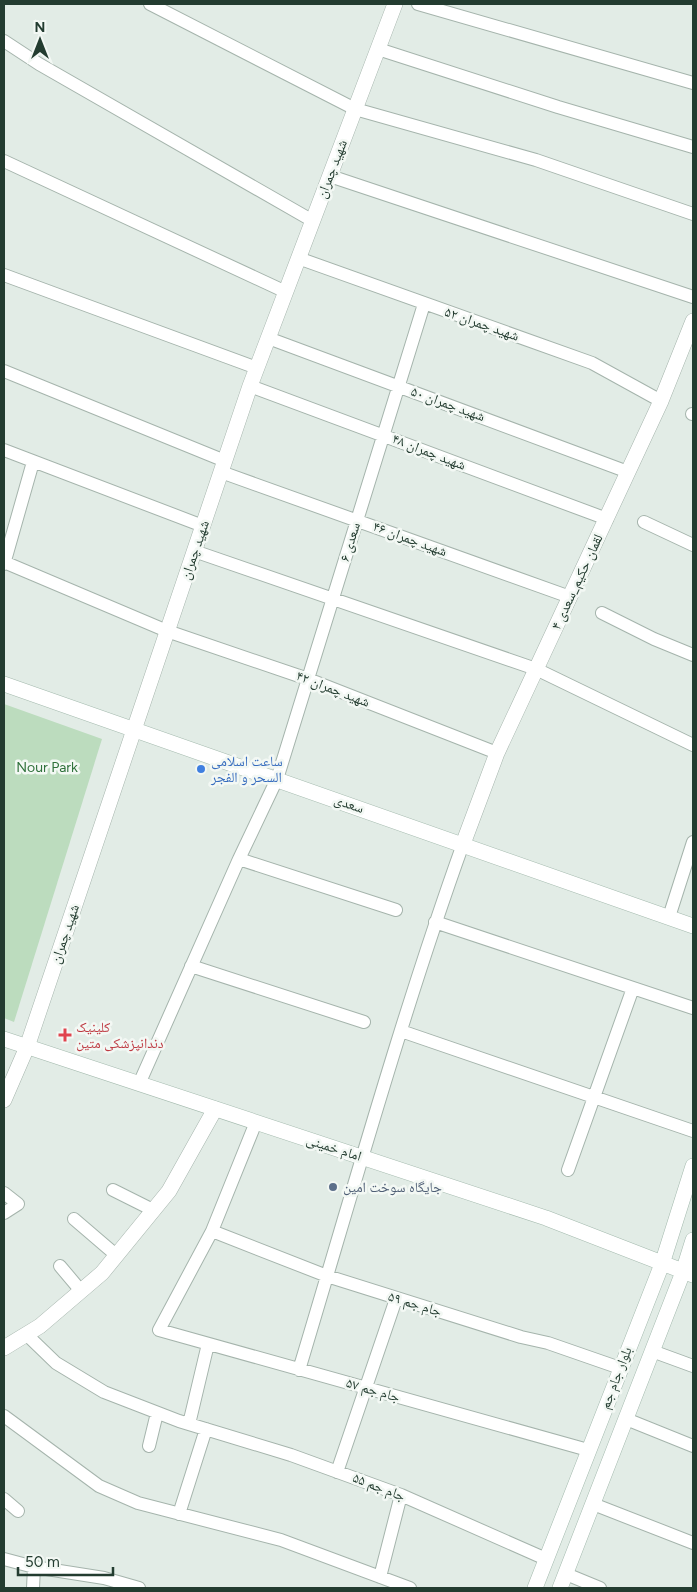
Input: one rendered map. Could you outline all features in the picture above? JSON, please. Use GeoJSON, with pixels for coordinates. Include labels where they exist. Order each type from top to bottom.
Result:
{"type":"FeatureCollection","features":[{"type":"Feature","properties":{"kind":"main road","name":"شهید چمران"},"geometry":{"type":"LineString","coordinates":[[4,1100],[27,1047],[250,386],[395,4]]}},
{"type":"Feature","properties":{"kind":"main road","name":"لقمان حکیم_سعدی ۴"},"geometry":{"type":"LineString","coordinates":[[464,844],[496,753],[661,401],[693,321]]}},
{"type":"Feature","properties":{"kind":"main road","name":"سعدی"},"geometry":{"type":"LineString","coordinates":[[4,684],[693,926]]}},
{"type":"Feature","properties":{"kind":"main road","name":"امام خمینی"},"geometry":{"type":"LineString","coordinates":[[4,1040],[546,1218],[688,1274]]}},
{"type":"Feature","properties":{"kind":"main road"},"geometry":{"type":"LineString","coordinates":[[4,1348],[40,1326],[102,1273],[169,1191],[215,1109]]}},
{"type":"Feature","properties":{"kind":"main road","name":"بلوار جام جم"},"geometry":{"type":"LineString","coordinates":[[535,1588],[662,1264],[693,1166]]}},
{"type":"Feature","properties":{"kind":"main road","name":"بلوار جام جم"},"geometry":{"type":"LineString","coordinates":[[563,1581],[652,1351],[688,1274],[693,1240]]}},
{"type":"Feature","properties":{"kind":"street"},"geometry":{"type":"LineString","coordinates":[[150,4],[355,109],[536,160],[693,214]]}},
{"type":"Feature","properties":{"kind":"street"},"geometry":{"type":"LineString","coordinates":[[418,4],[693,83]]}},
{"type":"Feature","properties":{"kind":"street"},"geometry":{"type":"LineString","coordinates":[[4,41],[38,64],[313,221]]}},
{"type":"Feature","properties":{"kind":"street"},"geometry":{"type":"LineString","coordinates":[[378,49],[558,107],[693,147]]}},
{"type":"Feature","properties":{"kind":"street"},"geometry":{"type":"LineString","coordinates":[[4,160],[286,292]]}},
{"type":"Feature","properties":{"kind":"street"},"geometry":{"type":"LineString","coordinates":[[330,176],[693,298]]}},
{"type":"Feature","properties":{"kind":"street","name":"شهید چمران ۵۲"},"geometry":{"type":"LineString","coordinates":[[298,258],[592,363],[661,401]]}},
{"type":"Feature","properties":{"kind":"street"},"geometry":{"type":"LineString","coordinates":[[4,274],[257,368]]}},
{"type":"Feature","properties":{"kind":"street","name":"سعدی ۶"},"geometry":{"type":"LineString","coordinates":[[139,1084],[239,859],[277,779],[424,304]]}},
{"type":"Feature","properties":{"kind":"street","name":"شهید چمران ۵۰"},"geometry":{"type":"LineString","coordinates":[[268,338],[628,472]]}},
{"type":"Feature","properties":{"kind":"street","name":"شهید چمران ۴۶"},"geometry":{"type":"LineString","coordinates":[[4,371],[223,467],[357,520],[570,597]]}},
{"type":"Feature","properties":{"kind":"street","name":"شهید چمران ۴۸"},"geometry":{"type":"LineString","coordinates":[[250,386],[607,519]]}},
{"type":"Feature","properties":{"kind":"street"},"geometry":{"type":"LineString","coordinates":[[4,450],[202,526]]}},
{"type":"Feature","properties":{"kind":"street"},"geometry":{"type":"LineString","coordinates":[[4,563],[33,462]]}},
{"type":"Feature","properties":{"kind":"street"},"geometry":{"type":"LineString","coordinates":[[644,522],[693,545]]}},
{"type":"Feature","properties":{"kind":"street"},"geometry":{"type":"LineString","coordinates":[[194,550],[536,670],[693,745]]}},
{"type":"Feature","properties":{"kind":"street","name":"شهید چمران ۴۲"},"geometry":{"type":"LineString","coordinates":[[4,563],[167,631],[308,679],[496,753]]}},
{"type":"Feature","properties":{"kind":"street"},"geometry":{"type":"LineString","coordinates":[[602,613],[654,639],[693,655]]}},
{"type":"Feature","properties":{"kind":"street"},"geometry":{"type":"LineString","coordinates":[[669,918],[693,842]]}},
{"type":"Feature","properties":{"kind":"street"},"geometry":{"type":"LineString","coordinates":[[299,1370],[435,922],[464,844]]}},
{"type":"Feature","properties":{"kind":"street"},"geometry":{"type":"LineString","coordinates":[[239,859],[396,910]]}},
{"type":"Feature","properties":{"kind":"street"},"geometry":{"type":"LineString","coordinates":[[435,922],[693,1008]]}},
{"type":"Feature","properties":{"kind":"street"},"geometry":{"type":"LineString","coordinates":[[191,966],[364,1022]]}},
{"type":"Feature","properties":{"kind":"street"},"geometry":{"type":"LineString","coordinates":[[568,1170],[633,988]]}},
{"type":"Feature","properties":{"kind":"street"},"geometry":{"type":"LineString","coordinates":[[401,1031],[693,1130]]}},
{"type":"Feature","properties":{"kind":"street"},"geometry":{"type":"LineString","coordinates":[[212,1232],[256,1122]]}},
{"type":"Feature","properties":{"kind":"street"},"geometry":{"type":"LineString","coordinates":[[113,1190],[154,1210]]}},
{"type":"Feature","properties":{"kind":"street"},"geometry":{"type":"LineString","coordinates":[[4,1193],[18,1204],[4,1213]]}},
{"type":"Feature","properties":{"kind":"street"},"geometry":{"type":"LineString","coordinates":[[74,1219],[116,1255]]}},
{"type":"Feature","properties":{"kind":"street","name":"جام جم ۵۹"},"geometry":{"type":"LineString","coordinates":[[212,1232],[327,1276],[548,1343],[620,1368]]}},
{"type":"Feature","properties":{"kind":"street","name":"جام جم ۵۷"},"geometry":{"type":"LineString","coordinates":[[212,1232],[159,1330],[588,1450]]}},
{"type":"Feature","properties":{"kind":"street"},"geometry":{"type":"LineString","coordinates":[[60,1266],[81,1291]]}},
{"type":"Feature","properties":{"kind":"street"},"geometry":{"type":"LineString","coordinates":[[337,1472],[396,1298]]}},
{"type":"Feature","properties":{"kind":"street","name":"جام جم ۵۵"},"geometry":{"type":"LineString","coordinates":[[26,1334],[56,1364],[104,1392],[157,1413],[206,1430],[291,1455],[400,1495],[546,1559]]}},
{"type":"Feature","properties":{"kind":"street"},"geometry":{"type":"LineString","coordinates":[[189,1424],[208,1344]]}},
{"type":"Feature","properties":{"kind":"street"},"geometry":{"type":"LineString","coordinates":[[652,1351],[693,1366]]}},
{"type":"Feature","properties":{"kind":"street"},"geometry":{"type":"LineString","coordinates":[[149,1446],[157,1413]]}},
{"type":"Feature","properties":{"kind":"street"},"geometry":{"type":"LineString","coordinates":[[4,1416],[99,1486],[138,1503],[281,1540],[410,1588]]}},
{"type":"Feature","properties":{"kind":"street"},"geometry":{"type":"LineString","coordinates":[[626,1419],[693,1446]]}},
{"type":"Feature","properties":{"kind":"street"},"geometry":{"type":"LineString","coordinates":[[179,1514],[206,1430]]}},
{"type":"Feature","properties":{"kind":"street"},"geometry":{"type":"LineString","coordinates":[[380,1577],[400,1495]]}},
{"type":"Feature","properties":{"kind":"street"},"geometry":{"type":"LineString","coordinates":[[4,1499],[18,1511]]}},
{"type":"Feature","properties":{"kind":"street"},"geometry":{"type":"LineString","coordinates":[[593,1504],[693,1543]]}},
{"type":"Feature","properties":{"kind":"street"},"geometry":{"type":"LineString","coordinates":[[4,1559],[34,1567],[104,1578],[139,1588]]}},
{"type":"Feature","properties":{"kind":"street"},"geometry":{"type":"LineString","coordinates":[[33,1588],[34,1567]]}},
{"type":"Feature","properties":{"kind":"street"},"geometry":{"type":"LineString","coordinates":[[563,1581],[600,1588]]}},
{"type":"Feature","properties":{"kind":"green space","name":"Nour Park"},"geometry":{"type":"Polygon","coordinates":[[[4,704],[102,739],[14,1022],[4,1018],[4,704]]]}},
{"type":"Feature","properties":{"kind":"place","name":"ساعت اسلامی السحر و الفجر"},"geometry":{"type":"Point","coordinates":[201,769]}},
{"type":"Feature","properties":{"kind":"place","name":"کلینیک دندانپزشکی متین"},"geometry":{"type":"Point","coordinates":[65,1035]}},
{"type":"Feature","properties":{"kind":"place","name":"جایگاه سوخت امین"},"geometry":{"type":"Point","coordinates":[333,1187]}}]}
